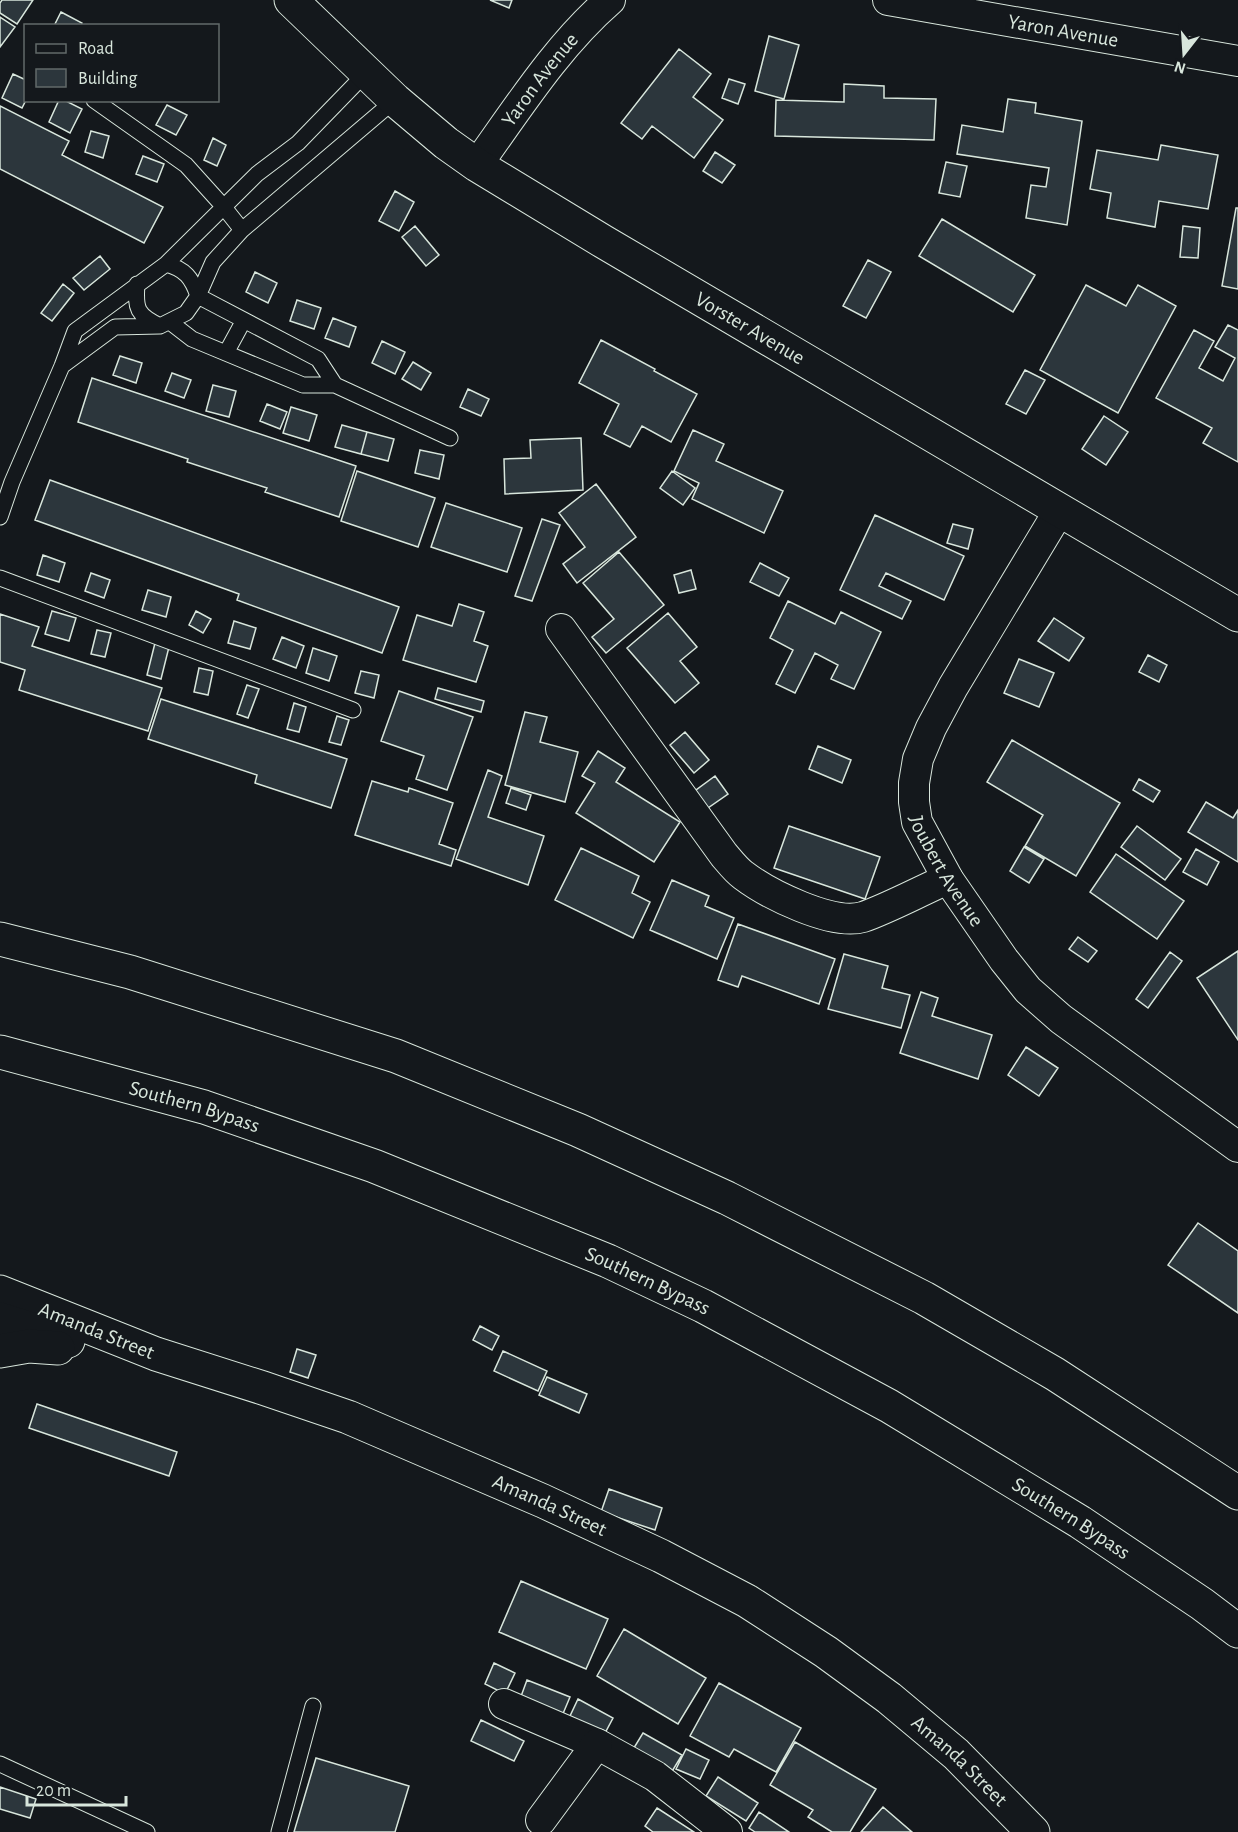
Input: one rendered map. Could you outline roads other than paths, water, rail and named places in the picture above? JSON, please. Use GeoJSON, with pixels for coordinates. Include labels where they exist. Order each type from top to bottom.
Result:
{"type":"FeatureCollection","features":[{"type":"Feature","properties":{"kind":"main road","name":"Vorster Avenue"},"geometry":{"type":"LineString","coordinates":[[291,0],[395,100],[446,143],[477,165],[1238,615]]}},
{"type":"Feature","properties":{"kind":"main road"},"geometry":{"type":"LineString","coordinates":[[0,939],[130,972],[396,1056],[578,1130],[728,1198],[924,1298],[1055,1374],[1238,1493]]}},
{"type":"Feature","properties":{"kind":"main road","name":"Southern Bypass"},"geometry":{"type":"LineString","coordinates":[[0,1052],[215,1111],[375,1166],[608,1261],[703,1306],[889,1406],[1080,1522],[1238,1631]]}},
{"type":"Feature","properties":{"kind":"main road","name":"Amanda Street"},"geometry":{"type":"LineString","coordinates":[[0,1292],[156,1353],[348,1417],[543,1501],[661,1556],[747,1601],[826,1652],[889,1698],[956,1754],[1033,1832]]}},
{"type":"Feature","properties":{"kind":"main road","name":"Amanda Street"},"geometry":{"type":"LineString","coordinates":[[0,1319],[260,1402],[368,1442],[664,1575],[745,1620],[817,1667],[873,1708],[1008,1832]]}},
{"type":"Feature","properties":{"kind":"main road"},"geometry":{"type":"LineString","coordinates":[[0,1351],[29,1346],[96,1351]]}},
{"type":"Feature","properties":{"kind":"street","name":"Yaron Avenue"},"geometry":{"type":"LineString","coordinates":[[477,165],[544,73],[610,0]]}},
{"type":"Feature","properties":{"kind":"street","name":"Yaron Avenue"},"geometry":{"type":"LineString","coordinates":[[888,0],[1238,61]]}},
{"type":"Feature","properties":{"kind":"street","name":"Joubert Avenue"},"geometry":{"type":"LineString","coordinates":[[1059,511],[953,687],[931,728],[918,759],[914,783],[917,822],[948,879],[1004,960],[1028,990],[1061,1019],[1238,1147]]}},
{"type":"Feature","properties":{"kind":"street"},"geometry":{"type":"LineString","coordinates":[[561,629],[724,855],[741,874],[768,892],[807,909],[837,917],[861,917],[948,879]]}},
{"type":"Feature","properties":{"kind":"street"},"geometry":{"type":"LineString","coordinates":[[504,1704],[597,1744],[655,1776],[727,1832]]}},
{"type":"Feature","properties":{"kind":"street"},"geometry":{"type":"LineString","coordinates":[[541,1820],[597,1744]]}},
{"type":"Feature","properties":{"kind":"lane"},"geometry":{"type":"LineString","coordinates":[[0,517],[6,478],[62,366],[75,331],[166,264],[257,174],[298,143],[366,73]]}},
{"type":"Feature","properties":{"kind":"lane"},"geometry":{"type":"LineString","coordinates":[[62,366],[115,327],[165,324],[186,314],[198,296],[213,262],[242,230],[395,100]]}},
{"type":"Feature","properties":{"kind":"lane"},"geometry":{"type":"LineString","coordinates":[[97,102],[186,165],[242,230]]}},
{"type":"Feature","properties":{"kind":"lane"},"geometry":{"type":"LineString","coordinates":[[166,264],[188,274],[198,296],[318,359],[335,385]]}},
{"type":"Feature","properties":{"kind":"lane"},"geometry":{"type":"LineString","coordinates":[[137,284],[138,311],[149,321],[165,324],[192,339],[303,385],[335,385],[450,438]]}},
{"type":"Feature","properties":{"kind":"lane"},"geometry":{"type":"LineString","coordinates":[[226,353],[244,320]]}},
{"type":"Feature","properties":{"kind":"lane"},"geometry":{"type":"LineString","coordinates":[[0,578],[353,710]]}},
{"type":"Feature","properties":{"kind":"lane"},"geometry":{"type":"LineString","coordinates":[[279,1832],[313,1706]]}},
{"type":"Feature","properties":{"kind":"lane"},"geometry":{"type":"LineString","coordinates":[[0,1764],[147,1832]]}}]}
